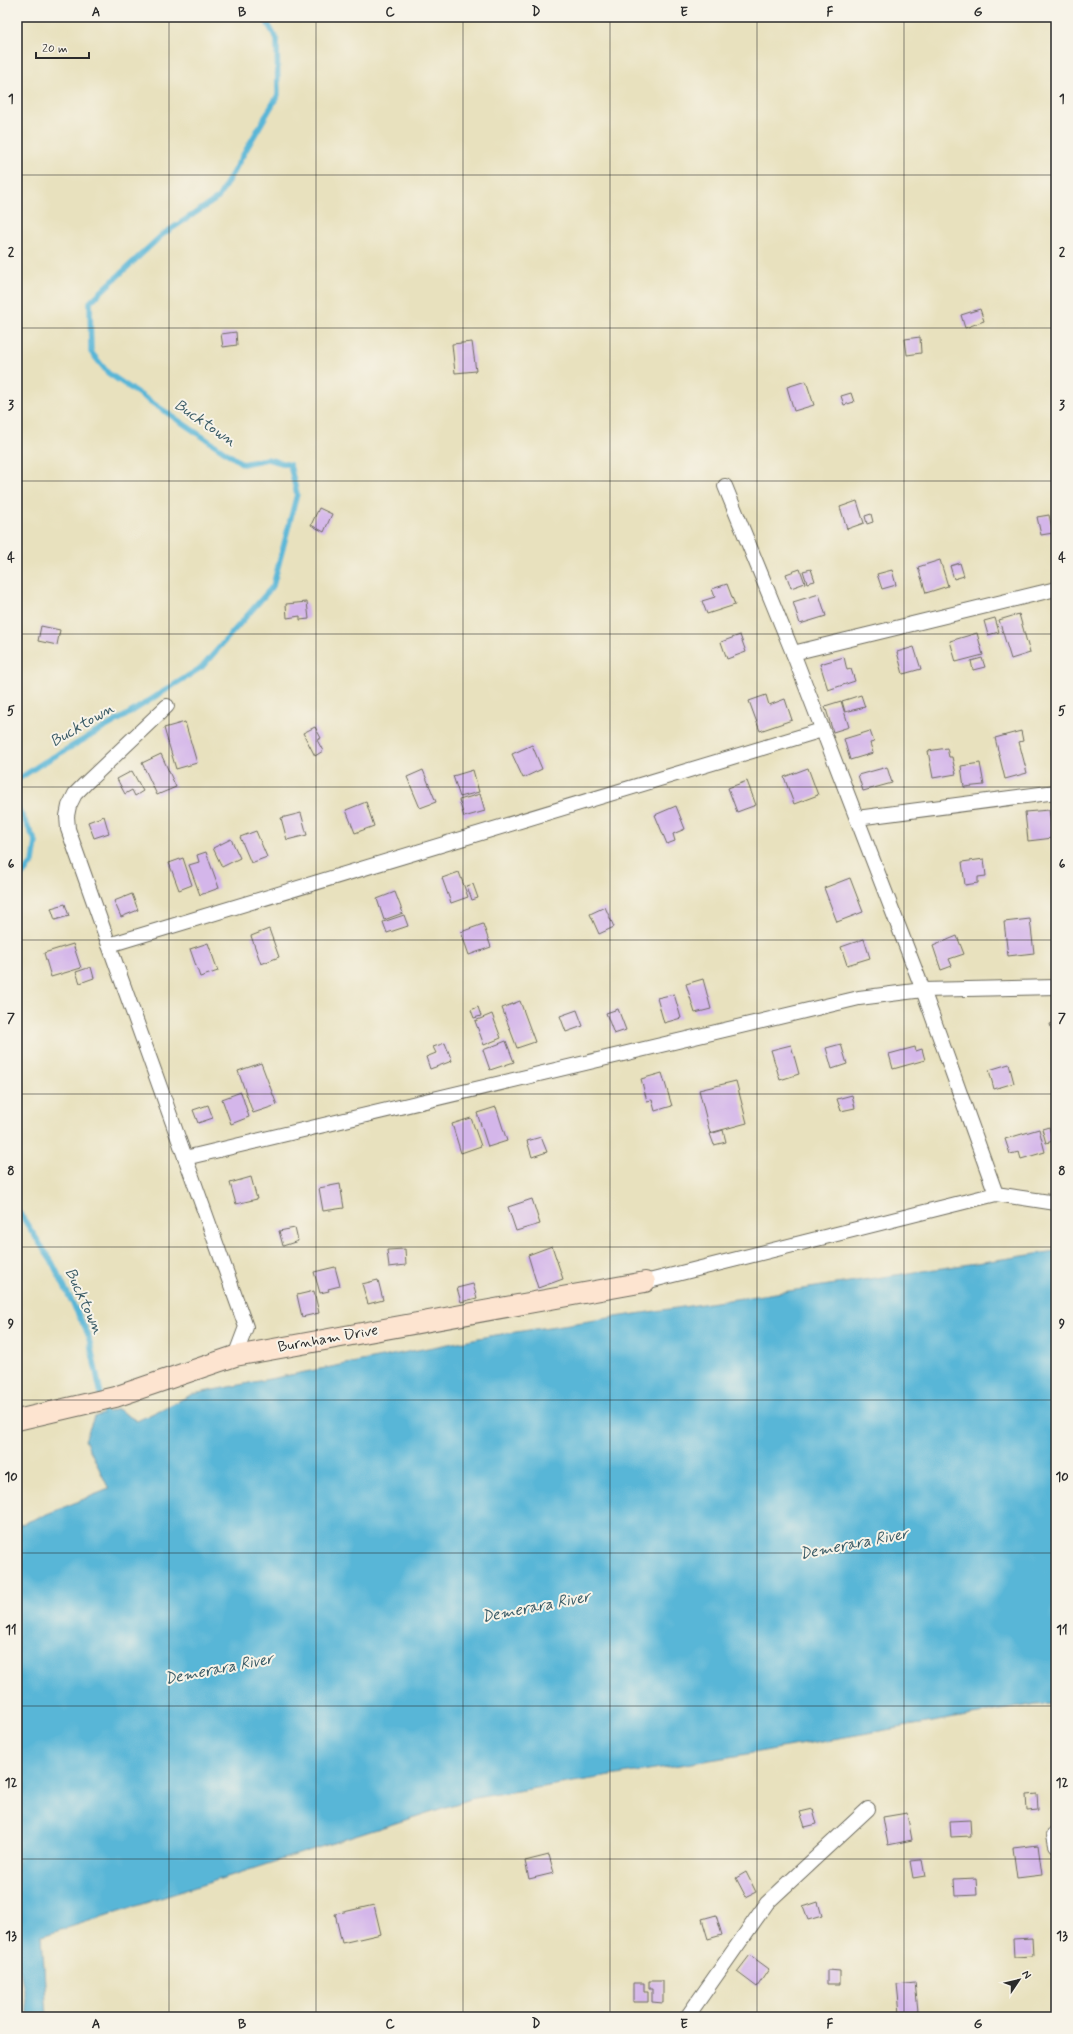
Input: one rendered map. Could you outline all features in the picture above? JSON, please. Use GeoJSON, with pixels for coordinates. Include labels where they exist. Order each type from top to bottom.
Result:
{"type":"FeatureCollection","features":[{"type":"Feature","properties":{"kind":"street"},"geometry":{"type":"LineString","coordinates":[[725,486],[793,653],[923,990],[996,1194]]}},
{"type":"Feature","properties":{"kind":"street"},"geometry":{"type":"LineString","coordinates":[[793,653],[1056,589]]}},
{"type":"Feature","properties":{"kind":"street"},"geometry":{"type":"LineString","coordinates":[[167,706],[75,794],[69,806],[67,816],[72,842],[246,1327],[235,1356]]}},
{"type":"Feature","properties":{"kind":"street"},"geometry":{"type":"LineString","coordinates":[[109,945],[822,730]]}},
{"type":"Feature","properties":{"kind":"street"},"geometry":{"type":"LineString","coordinates":[[857,818],[1056,792]]}},
{"type":"Feature","properties":{"kind":"street"},"geometry":{"type":"LineString","coordinates":[[185,1158],[859,998],[923,990],[1056,987]]}},
{"type":"Feature","properties":{"kind":"street"},"geometry":{"type":"LineString","coordinates":[[645,1282],[996,1194],[1056,1203]]}},
{"type":"Feature","properties":{"kind":"street","name":"Burnham Drive"},"geometry":{"type":"LineString","coordinates":[[17,1420],[115,1397],[235,1356],[645,1282]]}},
{"type":"Feature","properties":{"kind":"street"},"geometry":{"type":"LineString","coordinates":[[687,2017],[767,1903],[868,1809]]}},
{"type":"Feature","properties":{"kind":"water","name":"Demerara River"},"geometry":{"type":"Polygon","coordinates":[[[1056,1251],[1056,1703],[1036,1704],[735,1756],[474,1798],[42,1936],[47,2017],[29,2017],[17,1955],[17,1526],[109,1489],[85,1440],[94,1417],[117,1409],[137,1421],[193,1394],[489,1336],[1056,1251]]]}},
{"type":"Feature","properties":{"kind":"building"},"geometry":{"type":"Polygon","coordinates":[[[980,309],[984,321],[965,328],[961,315],[980,309]]]}},
{"type":"Feature","properties":{"kind":"building"},"geometry":{"type":"Polygon","coordinates":[[[236,332],[237,345],[223,347],[221,334],[236,332]]]}},
{"type":"Feature","properties":{"kind":"building"},"geometry":{"type":"Polygon","coordinates":[[[920,337],[921,353],[907,355],[905,339],[920,337]]]}},
{"type":"Feature","properties":{"kind":"building"},"geometry":{"type":"Polygon","coordinates":[[[472,342],[476,371],[455,373],[452,344],[472,342]]]}},
{"type":"Feature","properties":{"kind":"building"},"geometry":{"type":"Polygon","coordinates":[[[806,381],[814,405],[794,411],[787,387],[806,381]]]}},
{"type":"Feature","properties":{"kind":"building"},"geometry":{"type":"Polygon","coordinates":[[[851,393],[854,402],[844,405],[841,396],[851,393]]]}},
{"type":"Feature","properties":{"kind":"building"},"geometry":{"type":"Polygon","coordinates":[[[857,501],[864,523],[847,529],[840,507],[857,501]]]}},
{"type":"Feature","properties":{"kind":"building"},"geometry":{"type":"Polygon","coordinates":[[[319,508],[332,514],[324,532],[311,525],[319,508]]]}},
{"type":"Feature","properties":{"kind":"building"},"geometry":{"type":"Polygon","coordinates":[[[871,514],[873,522],[867,524],[865,516],[871,514]]]}},
{"type":"Feature","properties":{"kind":"building"},"geometry":{"type":"Polygon","coordinates":[[[1049,515],[1053,533],[1041,535],[1037,517],[1049,515]]]}},
{"type":"Feature","properties":{"kind":"building"},"geometry":{"type":"Polygon","coordinates":[[[940,560],[948,586],[926,593],[918,567],[940,560]]]}},
{"type":"Feature","properties":{"kind":"building"},"geometry":{"type":"Polygon","coordinates":[[[960,563],[964,576],[954,579],[950,566],[960,563]]]}},
{"type":"Feature","properties":{"kind":"building"},"geometry":{"type":"Polygon","coordinates":[[[800,569],[805,583],[791,588],[786,574],[800,569]]]}},
{"type":"Feature","properties":{"kind":"building"},"geometry":{"type":"Polygon","coordinates":[[[811,569],[815,581],[807,583],[803,571],[811,569]]]}},
{"type":"Feature","properties":{"kind":"building"},"geometry":{"type":"Polygon","coordinates":[[[892,570],[896,585],[882,589],[877,574],[892,570]]]}},
{"type":"Feature","properties":{"kind":"building"},"geometry":{"type":"Polygon","coordinates":[[[727,584],[735,605],[707,614],[702,601],[715,597],[712,589],[727,584]]]}},
{"type":"Feature","properties":{"kind":"building"},"geometry":{"type":"Polygon","coordinates":[[[819,594],[826,616],[800,624],[793,602],[819,594]]]}},
{"type":"Feature","properties":{"kind":"building"},"geometry":{"type":"Polygon","coordinates":[[[307,602],[309,619],[300,620],[300,616],[287,618],[286,604],[307,602]]]}},
{"type":"Feature","properties":{"kind":"building"},"geometry":{"type":"Polygon","coordinates":[[[1019,614],[1030,653],[1011,659],[999,620],[1019,614]]]}},
{"type":"Feature","properties":{"kind":"building"},"geometry":{"type":"Polygon","coordinates":[[[995,618],[999,632],[988,635],[984,621],[995,618]]]}},
{"type":"Feature","properties":{"kind":"building"},"geometry":{"type":"Polygon","coordinates":[[[41,626],[60,630],[57,645],[38,641],[41,626]]]}},
{"type":"Feature","properties":{"kind":"building"},"geometry":{"type":"Polygon","coordinates":[[[977,633],[983,655],[956,662],[950,641],[977,633]]]}},
{"type":"Feature","properties":{"kind":"building"},"geometry":{"type":"Polygon","coordinates":[[[740,635],[746,652],[727,659],[721,642],[740,635]]]}},
{"type":"Feature","properties":{"kind":"building"},"geometry":{"type":"Polygon","coordinates":[[[914,647],[921,669],[903,674],[897,652],[914,647]]]}},
{"type":"Feature","properties":{"kind":"building"},"geometry":{"type":"Polygon","coordinates":[[[844,657],[847,670],[851,669],[855,681],[828,690],[820,664],[844,657]]]}},
{"type":"Feature","properties":{"kind":"building"},"geometry":{"type":"Polygon","coordinates":[[[982,658],[985,667],[973,670],[971,661],[982,658]]]}},
{"type":"Feature","properties":{"kind":"building"},"geometry":{"type":"Polygon","coordinates":[[[766,695],[769,705],[785,699],[792,720],[760,731],[749,701],[766,695]]]}},
{"type":"Feature","properties":{"kind":"building"},"geometry":{"type":"Polygon","coordinates":[[[861,695],[865,707],[845,712],[842,701],[861,695]]]}},
{"type":"Feature","properties":{"kind":"building"},"geometry":{"type":"Polygon","coordinates":[[[841,701],[849,727],[833,732],[825,706],[841,701]]]}},
{"type":"Feature","properties":{"kind":"building"},"geometry":{"type":"Polygon","coordinates":[[[185,722],[197,763],[176,769],[164,728],[185,722]]]}},
{"type":"Feature","properties":{"kind":"building"},"geometry":{"type":"Polygon","coordinates":[[[315,727],[321,738],[317,740],[323,751],[315,756],[303,733],[315,727]]]}},
{"type":"Feature","properties":{"kind":"building"},"geometry":{"type":"Polygon","coordinates":[[[870,731],[874,742],[870,743],[873,753],[850,760],[844,739],[870,731]]]}},
{"type":"Feature","properties":{"kind":"building"},"geometry":{"type":"Polygon","coordinates":[[[1021,731],[1023,741],[1019,742],[1027,773],[1005,779],[995,738],[1021,731]]]}},
{"type":"Feature","properties":{"kind":"building"},"geometry":{"type":"Polygon","coordinates":[[[532,745],[542,769],[523,778],[512,754],[532,745]]]}},
{"type":"Feature","properties":{"kind":"building"},"geometry":{"type":"Polygon","coordinates":[[[947,748],[949,757],[952,757],[956,774],[933,778],[928,751],[947,748]]]}},
{"type":"Feature","properties":{"kind":"building"},"geometry":{"type":"Polygon","coordinates":[[[161,754],[176,787],[157,795],[142,763],[161,754]]]}},
{"type":"Feature","properties":{"kind":"building"},"geometry":{"type":"Polygon","coordinates":[[[980,763],[984,785],[964,787],[961,766],[980,763]]]}},
{"type":"Feature","properties":{"kind":"building"},"geometry":{"type":"Polygon","coordinates":[[[887,767],[892,783],[863,791],[858,775],[887,767]]]}},
{"type":"Feature","properties":{"kind":"building"},"geometry":{"type":"Polygon","coordinates":[[[808,768],[818,795],[794,804],[784,777],[808,768]]]}},
{"type":"Feature","properties":{"kind":"building"},"geometry":{"type":"Polygon","coordinates":[[[423,770],[436,802],[420,808],[407,777],[423,770]]]}},
{"type":"Feature","properties":{"kind":"building"},"geometry":{"type":"Polygon","coordinates":[[[473,770],[479,792],[460,797],[453,776],[473,770]]]}},
{"type":"Feature","properties":{"kind":"building"},"geometry":{"type":"Polygon","coordinates":[[[132,771],[143,791],[135,796],[132,790],[125,794],[117,779],[132,771]]]}},
{"type":"Feature","properties":{"kind":"building"},"geometry":{"type":"Polygon","coordinates":[[[747,781],[756,805],[737,812],[728,788],[747,781]]]}},
{"type":"Feature","properties":{"kind":"building"},"geometry":{"type":"Polygon","coordinates":[[[480,794],[485,811],[464,817],[459,800],[480,794]]]}},
{"type":"Feature","properties":{"kind":"building"},"geometry":{"type":"Polygon","coordinates":[[[366,802],[374,826],[355,833],[346,810],[366,802]]]}},
{"type":"Feature","properties":{"kind":"building"},"geometry":{"type":"Polygon","coordinates":[[[676,806],[685,829],[673,834],[675,841],[667,844],[655,815],[676,806]]]}},
{"type":"Feature","properties":{"kind":"building"},"geometry":{"type":"Polygon","coordinates":[[[1049,810],[1053,838],[1028,841],[1025,812],[1049,810]]]}},
{"type":"Feature","properties":{"kind":"building"},"geometry":{"type":"Polygon","coordinates":[[[301,813],[307,835],[287,840],[281,818],[301,813]]]}},
{"type":"Feature","properties":{"kind":"building"},"geometry":{"type":"Polygon","coordinates":[[[104,816],[109,833],[94,838],[88,822],[104,816]]]}},
{"type":"Feature","properties":{"kind":"building"},"geometry":{"type":"Polygon","coordinates":[[[256,831],[267,857],[251,863],[240,837],[256,831]]]}},
{"type":"Feature","properties":{"kind":"building"},"geometry":{"type":"Polygon","coordinates":[[[231,839],[240,858],[222,867],[213,848],[231,839]]]}},
{"type":"Feature","properties":{"kind":"building"},"geometry":{"type":"Polygon","coordinates":[[[206,852],[219,888],[200,895],[189,865],[199,862],[197,855],[206,852]]]}},
{"type":"Feature","properties":{"kind":"building"},"geometry":{"type":"Polygon","coordinates":[[[183,858],[192,885],[179,890],[169,863],[183,858]]]}},
{"type":"Feature","properties":{"kind":"building"},"geometry":{"type":"Polygon","coordinates":[[[984,859],[986,876],[978,877],[978,883],[965,885],[962,862],[984,859]]]}},
{"type":"Feature","properties":{"kind":"building"},"geometry":{"type":"Polygon","coordinates":[[[459,872],[468,897],[451,903],[442,878],[459,872]]]}},
{"type":"Feature","properties":{"kind":"building"},"geometry":{"type":"Polygon","coordinates":[[[850,878],[863,912],[837,922],[824,888],[850,878]]]}},
{"type":"Feature","properties":{"kind":"building"},"geometry":{"type":"Polygon","coordinates":[[[473,884],[478,898],[472,900],[467,886],[473,884]]]}},
{"type":"Feature","properties":{"kind":"building"},"geometry":{"type":"Polygon","coordinates":[[[395,892],[403,913],[384,920],[377,899],[395,892]]]}},
{"type":"Feature","properties":{"kind":"building"},"geometry":{"type":"Polygon","coordinates":[[[132,894],[138,910],[121,917],[114,901],[132,894]]]}},
{"type":"Feature","properties":{"kind":"building"},"geometry":{"type":"Polygon","coordinates":[[[65,904],[69,916],[55,920],[51,908],[65,904]]]}},
{"type":"Feature","properties":{"kind":"building"},"geometry":{"type":"Polygon","coordinates":[[[605,907],[614,927],[599,934],[590,914],[605,907]]]}},
{"type":"Feature","properties":{"kind":"building"},"geometry":{"type":"Polygon","coordinates":[[[404,915],[408,926],[387,933],[383,922],[404,915]]]}},
{"type":"Feature","properties":{"kind":"building"},"geometry":{"type":"Polygon","coordinates":[[[1030,919],[1034,953],[1008,956],[1004,922],[1030,919]]]}},
{"type":"Feature","properties":{"kind":"building"},"geometry":{"type":"Polygon","coordinates":[[[483,924],[491,947],[469,955],[461,932],[483,924]]]}},
{"type":"Feature","properties":{"kind":"building"},"geometry":{"type":"Polygon","coordinates":[[[269,929],[279,957],[261,964],[251,936],[269,929]]]}},
{"type":"Feature","properties":{"kind":"building"},"geometry":{"type":"Polygon","coordinates":[[[957,936],[964,954],[949,959],[952,966],[941,970],[933,946],[957,936]]]}},
{"type":"Feature","properties":{"kind":"building"},"geometry":{"type":"Polygon","coordinates":[[[864,939],[870,958],[847,965],[841,947],[864,939]]]}},
{"type":"Feature","properties":{"kind":"building"},"geometry":{"type":"Polygon","coordinates":[[[208,943],[218,971],[200,977],[190,949],[208,943]]]}},
{"type":"Feature","properties":{"kind":"building"},"geometry":{"type":"Polygon","coordinates":[[[73,944],[81,968],[51,977],[44,953],[73,944]]]}},
{"type":"Feature","properties":{"kind":"building"},"geometry":{"type":"Polygon","coordinates":[[[91,967],[94,978],[80,983],[76,972],[91,967]]]}},
{"type":"Feature","properties":{"kind":"building"},"geometry":{"type":"Polygon","coordinates":[[[703,979],[711,1009],[695,1013],[686,984],[703,979]]]}},
{"type":"Feature","properties":{"kind":"building"},"geometry":{"type":"Polygon","coordinates":[[[674,994],[681,1018],[664,1023],[657,998],[674,994]]]}},
{"type":"Feature","properties":{"kind":"building"},"geometry":{"type":"Polygon","coordinates":[[[520,1001],[535,1042],[517,1048],[502,1008],[520,1001]]]}},
{"type":"Feature","properties":{"kind":"building"},"geometry":{"type":"Polygon","coordinates":[[[478,1007],[481,1016],[474,1018],[471,1010],[478,1007]]]}},
{"type":"Feature","properties":{"kind":"building"},"geometry":{"type":"Polygon","coordinates":[[[618,1009],[626,1030],[614,1034],[606,1013],[618,1009]]]}},
{"type":"Feature","properties":{"kind":"building"},"geometry":{"type":"Polygon","coordinates":[[[577,1010],[583,1026],[566,1032],[560,1016],[577,1010]]]}},
{"type":"Feature","properties":{"kind":"building"},"geometry":{"type":"Polygon","coordinates":[[[492,1014],[501,1038],[484,1045],[475,1021],[492,1014]]]}},
{"type":"Feature","properties":{"kind":"building"},"geometry":{"type":"Polygon","coordinates":[[[1056,1022],[1056,1042],[1055,1042],[1050,1024],[1056,1022]]]}},
{"type":"Feature","properties":{"kind":"building"},"geometry":{"type":"Polygon","coordinates":[[[506,1041],[514,1062],[490,1070],[483,1050],[506,1041]]]}},
{"type":"Feature","properties":{"kind":"building"},"geometry":{"type":"Polygon","coordinates":[[[445,1043],[452,1061],[430,1069],[426,1057],[436,1053],[433,1047],[445,1043]]]}},
{"type":"Feature","properties":{"kind":"building"},"geometry":{"type":"Polygon","coordinates":[[[841,1044],[847,1064],[832,1069],[826,1048],[841,1044]]]}},
{"type":"Feature","properties":{"kind":"building"},"geometry":{"type":"Polygon","coordinates":[[[791,1045],[799,1074],[780,1080],[771,1050],[791,1045]]]}},
{"type":"Feature","properties":{"kind":"building"},"geometry":{"type":"Polygon","coordinates":[[[915,1047],[916,1051],[922,1049],[925,1060],[893,1069],[889,1054],[915,1047]]]}},
{"type":"Feature","properties":{"kind":"building"},"geometry":{"type":"Polygon","coordinates":[[[261,1063],[277,1105],[253,1113],[238,1071],[261,1063]]]}},
{"type":"Feature","properties":{"kind":"building"},"geometry":{"type":"Polygon","coordinates":[[[1009,1064],[1014,1083],[994,1089],[989,1070],[1009,1064]]]}},
{"type":"Feature","properties":{"kind":"building"},"geometry":{"type":"Polygon","coordinates":[[[662,1073],[672,1106],[655,1111],[652,1100],[647,1101],[641,1079],[662,1073]]]}},
{"type":"Feature","properties":{"kind":"building"},"geometry":{"type":"Polygon","coordinates":[[[736,1081],[747,1123],[710,1133],[699,1090],[736,1081]]]}},
{"type":"Feature","properties":{"kind":"building"},"geometry":{"type":"Polygon","coordinates":[[[241,1092],[249,1117],[231,1124],[222,1099],[241,1092]]]}},
{"type":"Feature","properties":{"kind":"building"},"geometry":{"type":"Polygon","coordinates":[[[852,1095],[855,1108],[841,1111],[837,1099],[852,1095]]]}},
{"type":"Feature","properties":{"kind":"building"},"geometry":{"type":"Polygon","coordinates":[[[208,1105],[213,1118],[198,1123],[193,1110],[208,1105]]]}},
{"type":"Feature","properties":{"kind":"building"},"geometry":{"type":"Polygon","coordinates":[[[496,1107],[507,1141],[488,1147],[477,1113],[496,1107]]]}},
{"type":"Feature","properties":{"kind":"building"},"geometry":{"type":"Polygon","coordinates":[[[471,1118],[481,1146],[461,1153],[452,1124],[471,1118]]]}},
{"type":"Feature","properties":{"kind":"building"},"geometry":{"type":"Polygon","coordinates":[[[1049,1127],[1053,1141],[1046,1143],[1042,1129],[1049,1127]]]}},
{"type":"Feature","properties":{"kind":"building"},"geometry":{"type":"Polygon","coordinates":[[[1039,1129],[1045,1152],[1021,1159],[1019,1152],[1010,1154],[1005,1139],[1039,1129]]]}},
{"type":"Feature","properties":{"kind":"building"},"geometry":{"type":"Polygon","coordinates":[[[723,1130],[726,1142],[714,1145],[710,1134],[723,1130]]]}},
{"type":"Feature","properties":{"kind":"building"},"geometry":{"type":"Polygon","coordinates":[[[541,1137],[547,1152],[532,1157],[527,1141],[541,1137]]]}},
{"type":"Feature","properties":{"kind":"building"},"geometry":{"type":"Polygon","coordinates":[[[251,1177],[257,1199],[236,1204],[230,1183],[251,1177]]]}},
{"type":"Feature","properties":{"kind":"building"},"geometry":{"type":"Polygon","coordinates":[[[340,1184],[344,1208],[323,1211],[319,1188],[340,1184]]]}},
{"type":"Feature","properties":{"kind":"building"},"geometry":{"type":"Polygon","coordinates":[[[532,1199],[540,1224],[516,1231],[508,1207],[532,1199]]]}},
{"type":"Feature","properties":{"kind":"building"},"geometry":{"type":"Polygon","coordinates":[[[295,1228],[298,1241],[283,1246],[279,1231],[295,1228]]]}},
{"type":"Feature","properties":{"kind":"building"},"geometry":{"type":"Polygon","coordinates":[[[552,1246],[563,1279],[538,1288],[528,1255],[552,1246]]]}},
{"type":"Feature","properties":{"kind":"building"},"geometry":{"type":"Polygon","coordinates":[[[405,1249],[406,1265],[389,1267],[387,1250],[405,1249]]]}},
{"type":"Feature","properties":{"kind":"building"},"geometry":{"type":"Polygon","coordinates":[[[335,1267],[340,1286],[320,1293],[314,1272],[335,1267]]]}},
{"type":"Feature","properties":{"kind":"building"},"geometry":{"type":"Polygon","coordinates":[[[378,1280],[383,1300],[368,1304],[362,1284],[378,1280]]]}},
{"type":"Feature","properties":{"kind":"building"},"geometry":{"type":"Polygon","coordinates":[[[473,1284],[477,1298],[461,1302],[457,1288],[473,1284]]]}},
{"type":"Feature","properties":{"kind":"building"},"geometry":{"type":"Polygon","coordinates":[[[314,1291],[319,1313],[302,1317],[297,1295],[314,1291]]]}},
{"type":"Feature","properties":{"kind":"building"},"geometry":{"type":"Polygon","coordinates":[[[1037,1794],[1038,1810],[1027,1811],[1026,1795],[1037,1794]]]}},
{"type":"Feature","properties":{"kind":"building"},"geometry":{"type":"Polygon","coordinates":[[[813,1809],[817,1824],[805,1827],[800,1812],[813,1809]]]}},
{"type":"Feature","properties":{"kind":"building"},"geometry":{"type":"Polygon","coordinates":[[[907,1813],[912,1840],[888,1845],[883,1817],[907,1813]]]}},
{"type":"Feature","properties":{"kind":"building"},"geometry":{"type":"Polygon","coordinates":[[[970,1820],[971,1836],[951,1837],[950,1821],[970,1820]]]}},
{"type":"Feature","properties":{"kind":"building"},"geometry":{"type":"Polygon","coordinates":[[[1038,1845],[1042,1875],[1017,1878],[1013,1848],[1038,1845]]]}},
{"type":"Feature","properties":{"kind":"building"},"geometry":{"type":"Polygon","coordinates":[[[549,1855],[554,1873],[529,1879],[525,1861],[549,1855]]]}},
{"type":"Feature","properties":{"kind":"building"},"geometry":{"type":"Polygon","coordinates":[[[922,1860],[925,1876],[913,1878],[910,1861],[922,1860]]]}},
{"type":"Feature","properties":{"kind":"building"},"geometry":{"type":"Polygon","coordinates":[[[746,1872],[756,1892],[746,1897],[736,1878],[746,1872]]]}},
{"type":"Feature","properties":{"kind":"building"},"geometry":{"type":"Polygon","coordinates":[[[976,1878],[977,1895],[955,1896],[954,1879],[976,1878]]]}},
{"type":"Feature","properties":{"kind":"building"},"geometry":{"type":"Polygon","coordinates":[[[818,1902],[822,1916],[808,1920],[803,1907],[818,1902]]]}},
{"type":"Feature","properties":{"kind":"building"},"geometry":{"type":"Polygon","coordinates":[[[374,1905],[381,1934],[342,1943],[335,1914],[374,1905]]]}},
{"type":"Feature","properties":{"kind":"building"},"geometry":{"type":"Polygon","coordinates":[[[716,1915],[722,1935],[708,1939],[702,1919],[716,1915]]]}},
{"type":"Feature","properties":{"kind":"building"},"geometry":{"type":"Polygon","coordinates":[[[1032,1938],[1033,1956],[1014,1957],[1013,1939],[1032,1938]]]}},
{"type":"Feature","properties":{"kind":"building"},"geometry":{"type":"Polygon","coordinates":[[[750,1955],[769,1969],[757,1987],[737,1972],[750,1955]]]}},
{"type":"Feature","properties":{"kind":"building"},"geometry":{"type":"Polygon","coordinates":[[[827,1970],[840,1971],[840,1984],[827,1984],[827,1970]]]}},
{"type":"Feature","properties":{"kind":"building"},"geometry":{"type":"Polygon","coordinates":[[[649,1981],[663,1981],[663,2003],[652,2002],[652,1989],[649,1989],[649,1981]]]}},
{"type":"Feature","properties":{"kind":"building"},"geometry":{"type":"Polygon","coordinates":[[[915,1982],[918,2011],[900,2013],[897,1984],[915,1982]]]}},
{"type":"Feature","properties":{"kind":"building"},"geometry":{"type":"Polygon","coordinates":[[[633,1983],[644,1983],[644,1992],[648,1992],[648,2002],[633,2002],[633,1983]]]}},
{"type":"Feature","properties":{"kind":"building"},"geometry":{"type":"Polygon","coordinates":[[[604,2014],[605,2017],[594,2017],[594,2016],[604,2014]]]}},
{"type":"Feature","properties":{"kind":"waterway","name":"Bucktown"},"geometry":{"type":"LineString","coordinates":[[17,780],[41,764],[125,716],[202,667],[273,586],[297,494],[290,465],[267,459],[243,464],[108,373],[91,352],[90,302],[162,235],[218,198],[278,95],[277,40],[264,17]]}},
{"type":"Feature","properties":{"kind":"waterway","name":"Bucktown"},"geometry":{"type":"LineString","coordinates":[[17,806],[36,842],[33,862],[17,881]]}},
{"type":"Feature","properties":{"kind":"waterway","name":"Bucktown"},"geometry":{"type":"LineString","coordinates":[[17,1209],[52,1262],[88,1334],[105,1413]]}}]}
